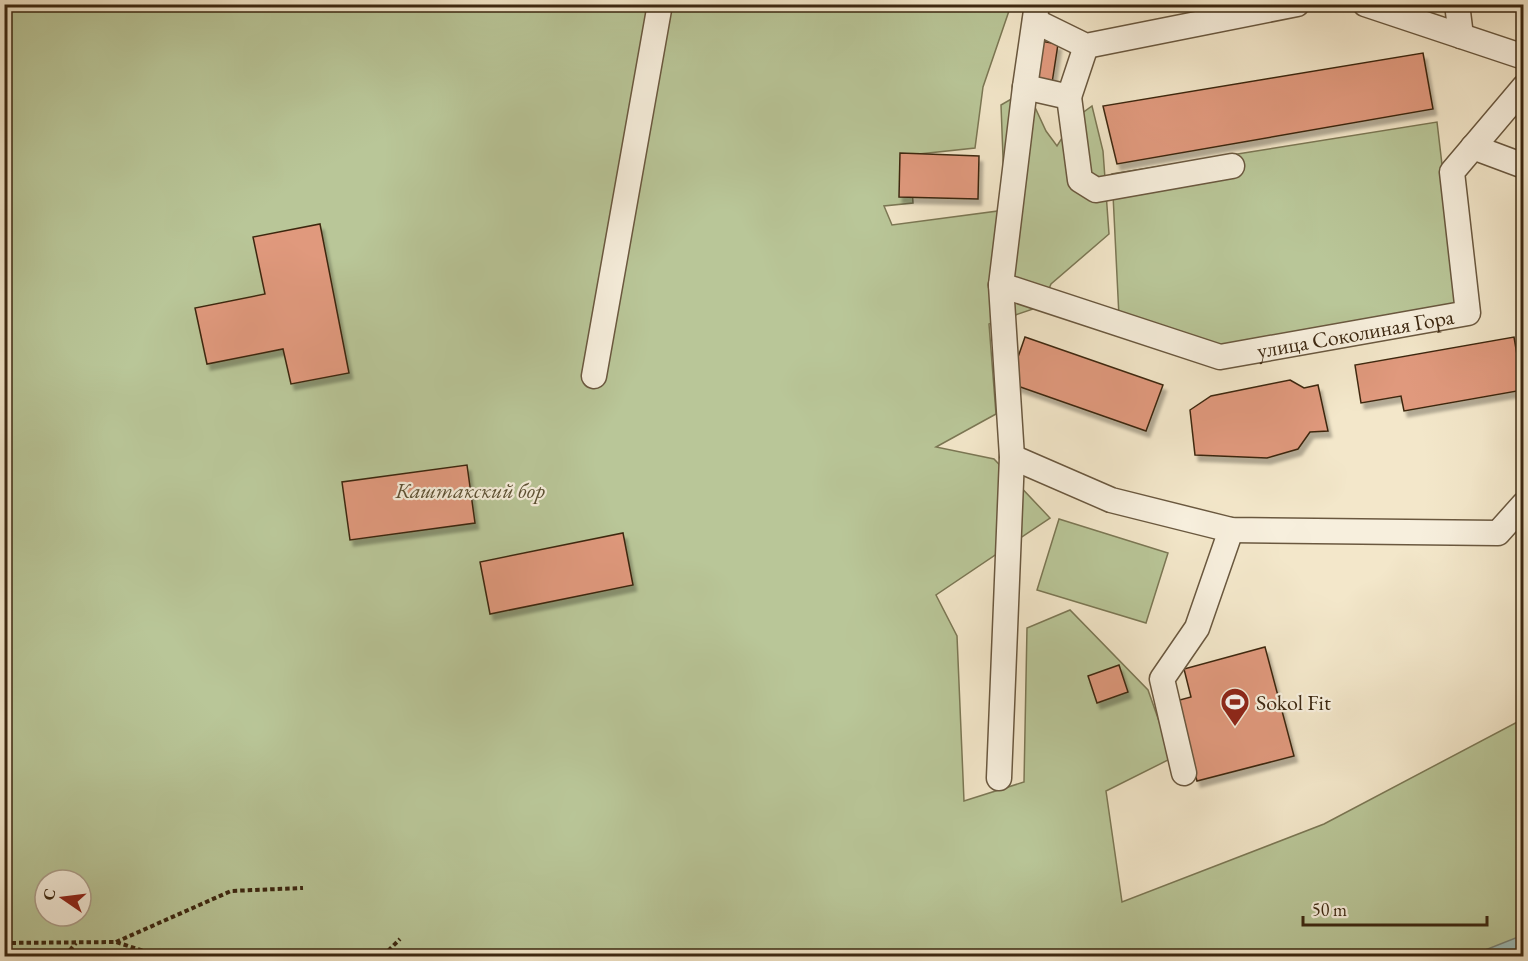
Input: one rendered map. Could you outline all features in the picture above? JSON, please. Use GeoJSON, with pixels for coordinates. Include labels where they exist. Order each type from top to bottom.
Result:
{"type":"FeatureCollection","features":[{"type":"Feature","properties":{"kind":"street"},"geometry":{"type":"LineString","coordinates":[[594,376],[660,4]]}},
{"type":"Feature","properties":{"kind":"street"},"geometry":{"type":"LineString","coordinates":[[999,778],[1012,457],[1001,285],[1036,13],[1086,46],[1297,4]]}},
{"type":"Feature","properties":{"kind":"street"},"geometry":{"type":"LineString","coordinates":[[1365,4],[1524,57]]}},
{"type":"Feature","properties":{"kind":"street"},"geometry":{"type":"LineString","coordinates":[[1457,4],[1461,36]]}},
{"type":"Feature","properties":{"kind":"street"},"geometry":{"type":"LineString","coordinates":[[1086,46],[1068,97],[1080,180],[1096,190],[1232,166]]}},
{"type":"Feature","properties":{"kind":"street"},"geometry":{"type":"LineString","coordinates":[[1025,87],[1068,97]]}},
{"type":"Feature","properties":{"kind":"street","name":"улица Соколиная Гора"},"geometry":{"type":"LineString","coordinates":[[1001,285],[1220,357],[1468,313],[1452,172],[1524,87]]}},
{"type":"Feature","properties":{"kind":"street"},"geometry":{"type":"LineString","coordinates":[[1473,147],[1524,166]]}},
{"type":"Feature","properties":{"kind":"street"},"geometry":{"type":"LineString","coordinates":[[1012,457],[1112,500],[1231,530],[1498,533],[1524,504]]}},
{"type":"Feature","properties":{"kind":"street"},"geometry":{"type":"LineString","coordinates":[[1184,773],[1162,679],[1197,628],[1231,530]]}},
{"type":"Feature","properties":{"kind":"path"},"geometry":{"type":"LineString","coordinates":[[116,942],[231,891],[303,888]]}},
{"type":"Feature","properties":{"kind":"path"},"geometry":{"type":"LineString","coordinates":[[383,957],[400,939]]}},
{"type":"Feature","properties":{"kind":"path"},"geometry":{"type":"LineString","coordinates":[[4,943],[116,942],[159,957]]}},
{"type":"Feature","properties":{"kind":"path"},"geometry":{"type":"LineString","coordinates":[[65,957],[77,943]]}},
{"type":"Feature","properties":{"kind":"green space","name":"Каштакский бор"},"geometry":{"type":"Polygon","coordinates":[[[5,5],[1011,5],[983,87],[975,148],[910,155],[913,203],[884,206],[892,225],[1005,210],[1001,105],[1027,90],[1046,131],[1057,146],[1074,119],[1092,106],[1103,151],[1109,234],[1051,284],[1042,306],[989,324],[996,414],[936,447],[994,459],[1050,518],[936,595],[957,636],[964,801],[1024,782],[1027,628],[1070,610],[1148,690],[1172,758],[1106,791],[1122,902],[1324,824],[1523,719],[1523,956],[5,956],[5,5]]]}},
{"type":"Feature","properties":{"kind":"green space"},"geometry":{"type":"Polygon","coordinates":[[[1437,122],[1459,309],[1220,351],[1119,317],[1112,174],[1437,122]]]}},
{"type":"Feature","properties":{"kind":"green space"},"geometry":{"type":"Polygon","coordinates":[[[1059,519],[1168,553],[1146,623],[1037,590],[1059,519]]]}},
{"type":"Feature","properties":{"kind":"water"},"geometry":{"type":"Polygon","coordinates":[[[1523,935],[1523,956],[1470,956],[1523,935]]]}},
{"type":"Feature","properties":{"kind":"building"},"geometry":{"type":"Polygon","coordinates":[[[1034,40],[1058,44],[1052,83],[1028,79],[1034,40]]]}},
{"type":"Feature","properties":{"kind":"building"},"geometry":{"type":"Polygon","coordinates":[[[1423,53],[1433,109],[1117,164],[1103,106],[1423,53]]]}},
{"type":"Feature","properties":{"kind":"building"},"geometry":{"type":"Polygon","coordinates":[[[900,153],[979,156],[978,199],[899,197],[900,153]]]}},
{"type":"Feature","properties":{"kind":"building"},"geometry":{"type":"Polygon","coordinates":[[[320,224],[349,373],[291,384],[283,349],[207,364],[195,308],[265,294],[253,237],[320,224]]]}},
{"type":"Feature","properties":{"kind":"building"},"geometry":{"type":"Polygon","coordinates":[[[1025,337],[1163,385],[1146,431],[1009,383],[1025,337]]]}},
{"type":"Feature","properties":{"kind":"building"},"geometry":{"type":"Polygon","coordinates":[[[1514,337],[1523,390],[1404,411],[1401,396],[1361,403],[1355,365],[1514,337]]]}},
{"type":"Feature","properties":{"kind":"building"},"geometry":{"type":"Polygon","coordinates":[[[1290,380],[1304,388],[1318,385],[1328,431],[1310,432],[1298,449],[1267,458],[1195,455],[1190,410],[1211,396],[1290,380]]]}},
{"type":"Feature","properties":{"kind":"building"},"geometry":{"type":"Polygon","coordinates":[[[467,465],[475,523],[350,540],[342,482],[467,465]]]}},
{"type":"Feature","properties":{"kind":"building"},"geometry":{"type":"Polygon","coordinates":[[[623,533],[633,585],[490,614],[480,562],[623,533]]]}},
{"type":"Feature","properties":{"kind":"building","name":"Sokol Fit"},"geometry":{"type":"Polygon","coordinates":[[[1265,647],[1294,756],[1197,781],[1176,701],[1191,697],[1184,669],[1265,647]]]}},
{"type":"Feature","properties":{"kind":"building"},"geometry":{"type":"Polygon","coordinates":[[[1119,665],[1128,692],[1097,703],[1088,676],[1119,665]]]}},
{"type":"Feature","properties":{"kind":"place","name":"Sokol Fit"},"geometry":{"type":"Point","coordinates":[1235,728]}}]}
